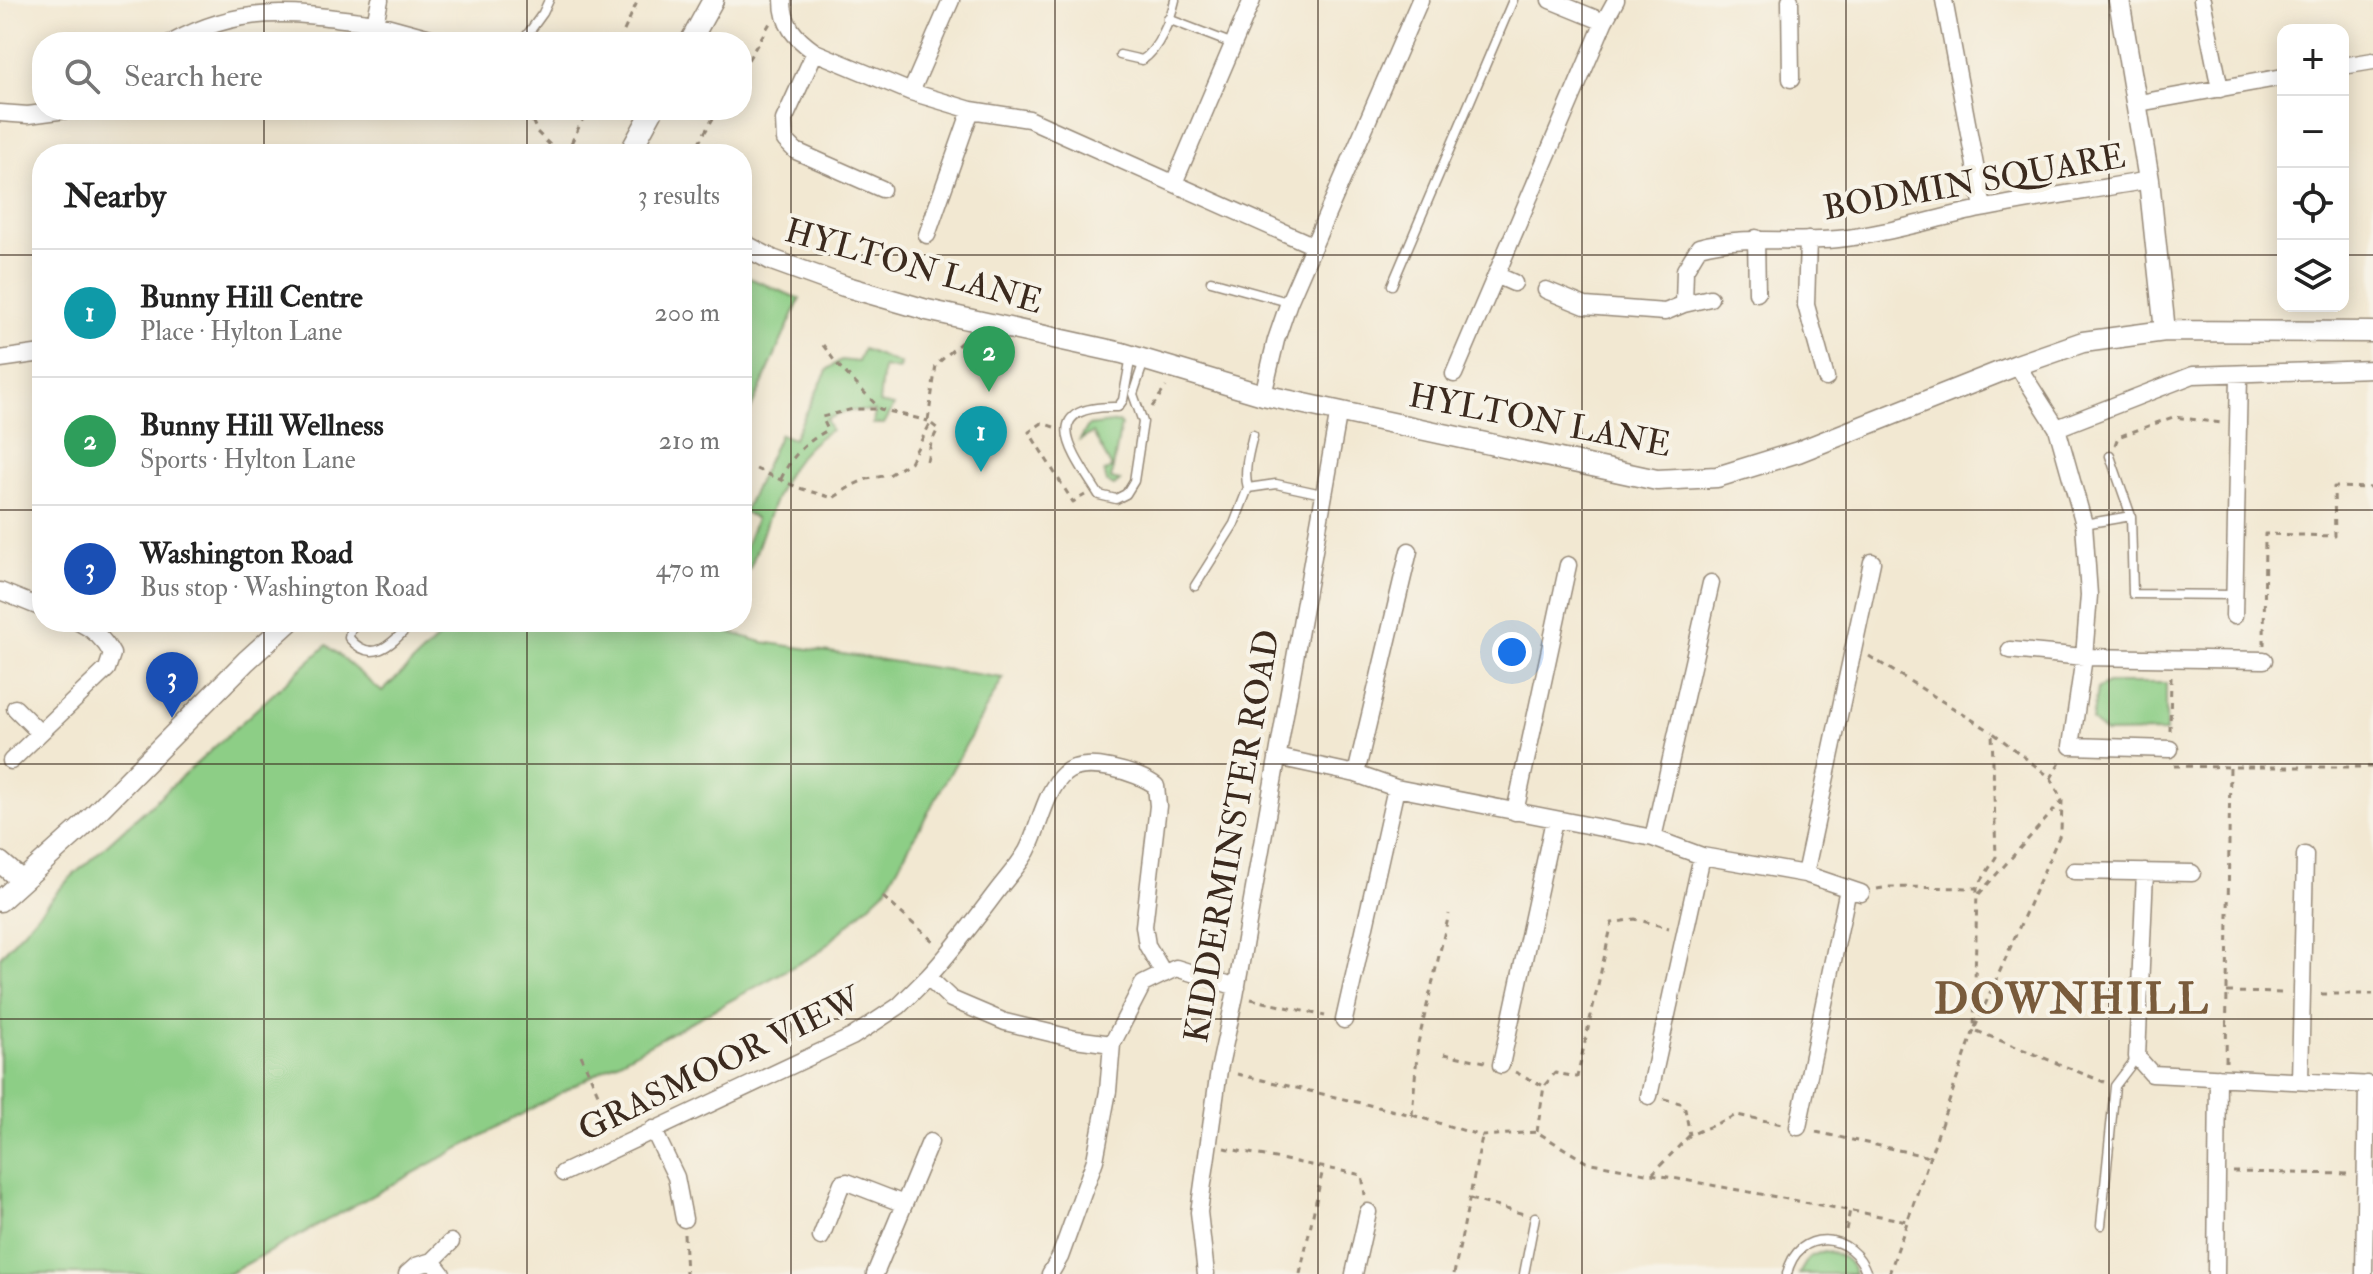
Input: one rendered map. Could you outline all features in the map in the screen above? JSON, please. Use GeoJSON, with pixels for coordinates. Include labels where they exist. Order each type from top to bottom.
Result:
{"type":"FeatureCollection","features":[{"type":"Feature","properties":{"kind":"street"},"geometry":{"type":"LineString","coordinates":[[375,23],[380,0]]}},
{"type":"Feature","properties":{"kind":"street"},"geometry":{"type":"LineString","coordinates":[[695,32],[713,0]]}},
{"type":"Feature","properties":{"kind":"street"},"geometry":{"type":"LineString","coordinates":[[911,92],[951,0]]}},
{"type":"Feature","properties":{"kind":"street"},"geometry":{"type":"LineString","coordinates":[[1174,183],[1252,0]]}},
{"type":"Feature","properties":{"kind":"street"},"geometry":{"type":"LineString","coordinates":[[1263,395],[1289,302],[1420,0]]}},
{"type":"Feature","properties":{"kind":"street"},"geometry":{"type":"LineString","coordinates":[[1550,0],[1604,22]]}},
{"type":"Feature","properties":{"kind":"street"},"geometry":{"type":"LineString","coordinates":[[1454,374],[1616,0]]}},
{"type":"Feature","properties":{"kind":"street"},"geometry":{"type":"LineString","coordinates":[[1790,0],[1791,79]]}},
{"type":"Feature","properties":{"kind":"street"},"geometry":{"type":"LineString","coordinates":[[1944,0],[1983,208]]}},
{"type":"Feature","properties":{"kind":"street"},"geometry":{"type":"LineString","coordinates":[[2119,0],[2139,103],[2165,331]]}},
{"type":"Feature","properties":{"kind":"street"},"geometry":{"type":"LineString","coordinates":[[2202,0],[2220,89]]}},
{"type":"Feature","properties":{"kind":"street"},"geometry":{"type":"LineString","coordinates":[[783,7],[789,28],[815,52],[911,92],[971,110],[1029,119],[1312,245]]}},
{"type":"Feature","properties":{"kind":"street"},"geometry":{"type":"LineString","coordinates":[[191,32],[200,27],[273,12],[375,23],[408,32]]}},
{"type":"Feature","properties":{"kind":"street"},"geometry":{"type":"LineString","coordinates":[[815,52],[784,120],[785,140],[796,151],[882,189]]}},
{"type":"Feature","properties":{"kind":"street"},"geometry":{"type":"LineString","coordinates":[[2349,65],[2373,61]]}},
{"type":"Feature","properties":{"kind":"street"},"geometry":{"type":"LineString","coordinates":[[2139,103],[2277,78]]}},
{"type":"Feature","properties":{"kind":"street"},"geometry":{"type":"LineString","coordinates":[[927,235],[971,110]]}},
{"type":"Feature","properties":{"kind":"street"},"geometry":{"type":"LineString","coordinates":[[0,113],[32,114]]}},
{"type":"Feature","properties":{"kind":"street"},"geometry":{"type":"LineString","coordinates":[[634,144],[648,120]]}},
{"type":"Feature","properties":{"kind":"street","name":"BODMIN SQUARE"},"geometry":{"type":"LineString","coordinates":[[1684,304],[1685,270],[1699,247],[1722,240],[1840,239],[1983,208],[2149,180]]}},
{"type":"Feature","properties":{"kind":"street"},"geometry":{"type":"LineString","coordinates":[[1756,238],[1757,293]]}},
{"type":"Feature","properties":{"kind":"street","name":"BODMIN SQUARE"},"geometry":{"type":"LineString","coordinates":[[1808,240],[1806,305],[1826,378]]}},
{"type":"Feature","properties":{"kind":"street","name":"HYLTON LANE"},"geometry":{"type":"LineString","coordinates":[[752,249],[772,260],[844,286],[972,320],[1138,358],[1263,395],[1657,480],[1717,477],[1798,452],[2083,342],[2165,331],[2373,332]]}},
{"type":"Feature","properties":{"kind":"street"},"geometry":{"type":"LineString","coordinates":[[1496,275],[1514,283]]}},
{"type":"Feature","properties":{"kind":"street"},"geometry":{"type":"LineString","coordinates":[[1546,290],[1585,306],[1624,310],[1665,312],[1710,298]]}},
{"type":"Feature","properties":{"kind":"street"},"geometry":{"type":"LineString","coordinates":[[0,359],[32,354]]}},
{"type":"Feature","properties":{"kind":"street"},"geometry":{"type":"LineString","coordinates":[[2017,365],[2057,428],[2084,524],[2089,595],[2071,746],[2170,749]]}},
{"type":"Feature","properties":{"kind":"street"},"geometry":{"type":"LineString","coordinates":[[2057,428],[2193,375],[2373,369]]}},
{"type":"Feature","properties":{"kind":"street"},"geometry":{"type":"LineString","coordinates":[[2234,616],[2239,375]]}},
{"type":"Feature","properties":{"kind":"street","name":"KIDDERMINSTER ROAD"},"geometry":{"type":"LineString","coordinates":[[1206,1274],[1199,1212],[1219,1070],[1236,991],[1339,410]]}},
{"type":"Feature","properties":{"kind":"street"},"geometry":{"type":"LineString","coordinates":[[1356,774],[1409,551]]}},
{"type":"Feature","properties":{"kind":"street"},"geometry":{"type":"LineString","coordinates":[[1805,874],[1872,562]]}},
{"type":"Feature","properties":{"kind":"street"},"geometry":{"type":"LineString","coordinates":[[1515,812],[1568,565]]}},
{"type":"Feature","properties":{"kind":"street"},"geometry":{"type":"LineString","coordinates":[[1653,838],[1711,583]]}},
{"type":"Feature","properties":{"kind":"street"},"geometry":{"type":"LineString","coordinates":[[0,591],[32,604]]}},
{"type":"Feature","properties":{"kind":"street"},"geometry":{"type":"LineString","coordinates":[[11,761],[107,669],[112,654],[105,642],[93,632]]}},
{"type":"Feature","properties":{"kind":"street"},"geometry":{"type":"LineString","coordinates":[[0,901],[82,827],[278,632]]}},
{"type":"Feature","properties":{"kind":"street"},"geometry":{"type":"LineString","coordinates":[[2010,650],[2084,657],[2264,660]]}},
{"type":"Feature","properties":{"kind":"street"},"geometry":{"type":"LineString","coordinates":[[15,708],[40,733]]}},
{"type":"Feature","properties":{"kind":"street"},"geometry":{"type":"LineString","coordinates":[[1277,757],[1356,774],[1396,788],[1653,838],[1702,856],[1805,874],[1854,891],[1798,1127]]}},
{"type":"Feature","properties":{"kind":"street","name":"GRASMOOR VIEW"},"geometry":{"type":"LineString","coordinates":[[563,1173],[852,1037],[899,1006],[949,955],[1027,851],[1050,796],[1064,774],[1077,767],[1093,766],[1132,773],[1145,777],[1156,786],[1158,806],[1144,926],[1147,945],[1164,974]]}},
{"type":"Feature","properties":{"kind":"street"},"geometry":{"type":"LineString","coordinates":[[1344,1020],[1396,788]]}},
{"type":"Feature","properties":{"kind":"street"},"geometry":{"type":"LineString","coordinates":[[1501,1065],[1554,820]]}},
{"type":"Feature","properties":{"kind":"street"},"geometry":{"type":"LineString","coordinates":[[2300,1081],[2305,855]]}},
{"type":"Feature","properties":{"kind":"street"},"geometry":{"type":"LineString","coordinates":[[1649,1096],[1702,856]]}},
{"type":"Feature","properties":{"kind":"street"},"geometry":{"type":"LineString","coordinates":[[0,862],[21,880]]}},
{"type":"Feature","properties":{"kind":"street"},"geometry":{"type":"LineString","coordinates":[[2074,871],[2192,873]]}},
{"type":"Feature","properties":{"kind":"street"},"geometry":{"type":"LineString","coordinates":[[2145,872],[2137,1057],[2152,1074],[2370,1084],[2364,1274]]}},
{"type":"Feature","properties":{"kind":"street"},"geometry":{"type":"LineString","coordinates":[[1050,1274],[1060,1257],[1095,1160],[1108,1091],[1112,1044],[1143,984],[1176,968],[1236,991]]}},
{"type":"Feature","properties":{"kind":"street"},"geometry":{"type":"LineString","coordinates":[[928,977],[951,999],[1005,1022],[1075,1039],[1112,1044]]}},
{"type":"Feature","properties":{"kind":"street"},"geometry":{"type":"LineString","coordinates":[[2216,1274],[2222,1078]]}},
{"type":"Feature","properties":{"kind":"street"},"geometry":{"type":"LineString","coordinates":[[653,1129],[676,1177],[684,1219]]}},
{"type":"Feature","properties":{"kind":"street"},"geometry":{"type":"LineString","coordinates":[[875,1274],[930,1142]]}},
{"type":"Feature","properties":{"kind":"street"},"geometry":{"type":"LineString","coordinates":[[821,1237],[842,1183],[847,1182],[904,1204]]}},
{"type":"Feature","properties":{"kind":"street"},"geometry":{"type":"LineString","coordinates":[[1354,1274],[1368,1212]]}},
{"type":"Feature","properties":{"kind":"street"},"geometry":{"type":"LineString","coordinates":[[407,1274],[416,1266],[437,1267],[451,1242]]}},
{"type":"Feature","properties":{"kind":"lane"},"geometry":{"type":"LineString","coordinates":[[529,32],[549,0]]}},
{"type":"Feature","properties":{"kind":"lane"},"geometry":{"type":"LineString","coordinates":[[1120,55],[1142,60],[1148,56],[1175,0]]}},
{"type":"Feature","properties":{"kind":"lane"},"geometry":{"type":"LineString","coordinates":[[1392,285],[1513,0]]}},
{"type":"Feature","properties":{"kind":"lane"},"geometry":{"type":"LineString","coordinates":[[1168,19],[1233,44]]}},
{"type":"Feature","properties":{"kind":"lane"},"geometry":{"type":"LineString","coordinates":[[1211,281],[1289,302]]}},
{"type":"Feature","properties":{"kind":"lane"},"geometry":{"type":"LineString","coordinates":[[1138,358],[1133,394],[1143,422],[1134,481],[1126,494],[1116,499],[1099,495],[1069,446],[1066,431],[1071,419],[1086,409],[1118,407],[1138,358]]}},
{"type":"Feature","properties":{"kind":"lane"},"geometry":{"type":"LineString","coordinates":[[1195,586],[1234,524],[1248,488],[1247,463],[1253,435]]}},
{"type":"Feature","properties":{"kind":"lane"},"geometry":{"type":"LineString","coordinates":[[2110,456],[2131,516],[2133,594],[2235,595]]}},
{"type":"Feature","properties":{"kind":"lane"},"geometry":{"type":"LineString","coordinates":[[1248,488],[1276,484],[1322,494]]}},
{"type":"Feature","properties":{"kind":"lane"},"geometry":{"type":"LineString","coordinates":[[2084,524],[2131,516]]}},
{"type":"Feature","properties":{"kind":"lane"},"geometry":{"type":"LineString","coordinates":[[350,632],[349,638],[365,651],[376,652],[389,646],[403,632]]}},
{"type":"Feature","properties":{"kind":"lane"},"geometry":{"type":"LineString","coordinates":[[2101,1225],[2115,1086],[2137,1057]]}},
{"type":"Feature","properties":{"kind":"lane"},"geometry":{"type":"LineString","coordinates":[[1524,1274],[1535,1217]]}},
{"type":"Feature","properties":{"kind":"lane"},"geometry":{"type":"LineString","coordinates":[[1787,1274],[1796,1254],[1818,1240],[1844,1243],[1863,1261],[1867,1274]]}},
{"type":"Feature","properties":{"kind":"path"},"geometry":{"type":"LineString","coordinates":[[624,32],[638,0]]}},
{"type":"Feature","properties":{"kind":"path"},"geometry":{"type":"LineString","coordinates":[[752,53],[783,7]]}},
{"type":"Feature","properties":{"kind":"path"},"geometry":{"type":"LineString","coordinates":[[532,120],[537,132],[549,144]]}},
{"type":"Feature","properties":{"kind":"path"},"geometry":{"type":"LineString","coordinates":[[571,144],[582,120]]}},
{"type":"Feature","properties":{"kind":"path"},"geometry":{"type":"LineString","coordinates":[[698,144],[712,120]]}},
{"type":"Feature","properties":{"kind":"path"},"geometry":{"type":"LineString","coordinates":[[756,469],[799,488],[833,498],[867,479],[900,470],[910,462],[929,422],[929,401],[936,365],[947,352],[963,341],[972,320]]}},
{"type":"Feature","properties":{"kind":"path"},"geometry":{"type":"LineString","coordinates":[[823,345],[880,409]]}},
{"type":"Feature","properties":{"kind":"path"},"geometry":{"type":"LineString","coordinates":[[781,479],[788,464],[805,444],[828,430],[822,417],[853,409],[880,409],[929,422],[938,429],[927,461]]}},
{"type":"Feature","properties":{"kind":"path"},"geometry":{"type":"LineString","coordinates":[[2110,456],[2118,437],[2173,417],[2238,425]]}},
{"type":"Feature","properties":{"kind":"path"},"geometry":{"type":"LineString","coordinates":[[2264,660],[2265,534],[2335,536],[2334,487],[2373,488]]}},
{"type":"Feature","properties":{"kind":"path"},"geometry":{"type":"LineString","coordinates":[[1853,646],[1992,732],[2051,778],[2062,801],[2061,832],[1974,1030],[1889,1274]]}},
{"type":"Feature","properties":{"kind":"path"},"geometry":{"type":"LineString","coordinates":[[2172,658],[2169,766],[2373,767]]}},
{"type":"Feature","properties":{"kind":"path"},"geometry":{"type":"LineString","coordinates":[[1974,1030],[1977,888],[1996,857],[1992,732]]}},
{"type":"Feature","properties":{"kind":"path"},"geometry":{"type":"LineString","coordinates":[[2051,778],[2071,746]]}},
{"type":"Feature","properties":{"kind":"path"},"geometry":{"type":"LineString","coordinates":[[2222,1078],[2230,767]]}},
{"type":"Feature","properties":{"kind":"path"},"geometry":{"type":"LineString","coordinates":[[1977,896],[2062,801]]}},
{"type":"Feature","properties":{"kind":"path"},"geometry":{"type":"LineString","coordinates":[[1854,891],[1888,887],[1977,888]]}},
{"type":"Feature","properties":{"kind":"path"},"geometry":{"type":"LineString","coordinates":[[883,897],[949,955]]}},
{"type":"Feature","properties":{"kind":"path"},"geometry":{"type":"LineString","coordinates":[[1412,1115],[1418,1043],[1449,914]]}},
{"type":"Feature","properties":{"kind":"path"},"geometry":{"type":"LineString","coordinates":[[1537,1132],[1544,1086],[1555,1073],[1577,1077],[1612,923],[1635,919],[1684,933]]}},
{"type":"Feature","properties":{"kind":"path"},"geometry":{"type":"LineString","coordinates":[[1236,991],[1344,1020]]}},
{"type":"Feature","properties":{"kind":"path"},"geometry":{"type":"LineString","coordinates":[[1974,1030],[2115,1086]]}},
{"type":"Feature","properties":{"kind":"path"},"geometry":{"type":"LineString","coordinates":[[581,1055],[620,1145]]}},
{"type":"Feature","properties":{"kind":"path"},"geometry":{"type":"LineString","coordinates":[[1219,1070],[1412,1115],[1482,1136],[1537,1132],[1586,1162],[1907,1221]]}},
{"type":"Feature","properties":{"kind":"path"},"geometry":{"type":"LineString","coordinates":[[1649,1096],[1684,1104],[1690,1135]]}},
{"type":"Feature","properties":{"kind":"path"},"geometry":{"type":"LineString","coordinates":[[1652,1174],[1690,1135],[1737,1115],[1930,1157]]}},
{"type":"Feature","properties":{"kind":"path"},"geometry":{"type":"LineString","coordinates":[[1454,1274],[1482,1136]]}},
{"type":"Feature","properties":{"kind":"path"},"geometry":{"type":"LineString","coordinates":[[1209,1144],[1362,1175],[1368,1212]]}},
{"type":"Feature","properties":{"kind":"path"},"geometry":{"type":"LineString","coordinates":[[1300,1274],[1323,1169]]}},
{"type":"Feature","properties":{"kind":"path"},"geometry":{"type":"LineString","coordinates":[[2217,1172],[2365,1174]]}},
{"type":"Feature","properties":{"kind":"path"},"geometry":{"type":"LineString","coordinates":[[1470,1199],[1535,1217]]}},
{"type":"Feature","properties":{"kind":"path"},"geometry":{"type":"LineString","coordinates":[[1844,1243],[1850,1210]]}},
{"type":"Feature","properties":{"kind":"path"},"geometry":{"type":"LineString","coordinates":[[684,1219],[686,1274]]}},
{"type":"Feature","properties":{"kind":"green space"},"geometry":{"type":"Polygon","coordinates":[[[752,279],[800,299],[752,407],[752,279]]]}},
{"type":"Feature","properties":{"kind":"green space"},"geometry":{"type":"Polygon","coordinates":[[[863,349],[900,364],[899,370],[883,367],[879,403],[894,406],[884,424],[873,424],[875,411],[848,411],[826,419],[831,430],[814,442],[788,473],[752,562],[752,529],[756,519],[752,517],[752,495],[780,434],[793,439],[828,369],[841,360],[858,362],[863,349]]]}},
{"type":"Feature","properties":{"kind":"green space"},"geometry":{"type":"Polygon","coordinates":[[[1119,422],[1111,479],[1120,481],[1114,486],[1107,482],[1104,472],[1112,468],[1093,433],[1080,440],[1088,426],[1119,422]]]}},
{"type":"Feature","properties":{"kind":"green space"},"geometry":{"type":"Polygon","coordinates":[[[445,632],[728,632],[762,642],[1003,678],[885,890],[818,953],[228,1274],[0,1274],[0,957],[67,881],[327,645],[382,692],[445,632]]]}},
{"type":"Feature","properties":{"kind":"green space"},"geometry":{"type":"Polygon","coordinates":[[[2108,683],[2166,683],[2166,732],[2105,733],[2092,721],[2097,689],[2108,683]]]}},
{"type":"Feature","properties":{"kind":"green space"},"geometry":{"type":"Polygon","coordinates":[[[1824,1251],[1844,1258],[1854,1274],[1799,1274],[1809,1257],[1824,1251]]]}},
{"type":"Feature","properties":{"kind":"place","name":"Bunny Hill Wellness"},"geometry":{"type":"Point","coordinates":[989,392]}},
{"type":"Feature","properties":{"kind":"place","name":"Bunny Hill Centre"},"geometry":{"type":"Point","coordinates":[981,472]}},
{"type":"Feature","properties":{"kind":"place","name":"Washington Road"},"geometry":{"type":"Point","coordinates":[172,718]}},
{"type":"Feature","properties":{"kind":"district","name":"DOWNHILL"},"geometry":{"type":"Point","coordinates":[2072,998]}}]}
